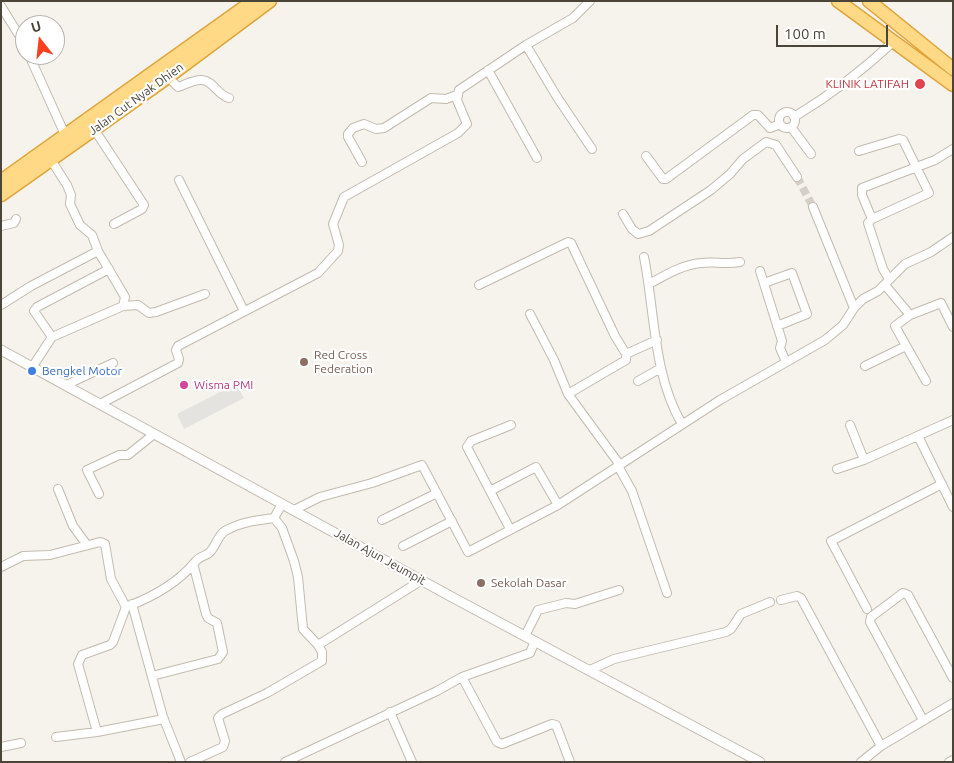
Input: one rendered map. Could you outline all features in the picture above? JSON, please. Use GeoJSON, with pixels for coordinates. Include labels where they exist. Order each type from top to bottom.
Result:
{"type":"FeatureCollection","features":[{"type":"Feature","properties":{"kind":"highway","name":"Jalan Cut Nyak Dhien"},"geometry":{"type":"LineString","coordinates":[[1,181],[68,140],[253,1]]}},
{"type":"Feature","properties":{"kind":"highway","name":"Jalan Cut Nyak Dhien"},"geometry":{"type":"LineString","coordinates":[[1,194],[51,160],[68,140],[94,129],[270,1]]}},
{"type":"Feature","properties":{"kind":"highway"},"geometry":{"type":"LineString","coordinates":[[838,1],[893,42],[953,69]]}},
{"type":"Feature","properties":{"kind":"highway"},"geometry":{"type":"LineString","coordinates":[[869,1],[953,84]]}},
{"type":"Feature","properties":{"kind":"street"},"geometry":{"type":"LineString","coordinates":[[362,162],[348,137],[353,128],[364,124],[376,129],[384,128],[431,98],[446,99],[456,95],[459,90],[488,70],[573,18],[590,1]]}},
{"type":"Feature","properties":{"kind":"street"},"geometry":{"type":"LineString","coordinates":[[1,6],[15,29]]}},
{"type":"Feature","properties":{"kind":"street"},"geometry":{"type":"LineString","coordinates":[[791,127],[794,117],[879,55],[893,42]]}},
{"type":"Feature","properties":{"kind":"street"},"geometry":{"type":"LineString","coordinates":[[526,45],[557,97],[592,149]]}},
{"type":"Feature","properties":{"kind":"street"},"geometry":{"type":"LineString","coordinates":[[34,65],[68,140]]}},
{"type":"Feature","properties":{"kind":"street"},"geometry":{"type":"LineString","coordinates":[[488,70],[537,158]]}},
{"type":"Feature","properties":{"kind":"street"},"geometry":{"type":"LineString","coordinates":[[168,77],[178,87],[200,80],[206,81],[212,84],[223,97],[229,98]]}},
{"type":"Feature","properties":{"kind":"street"},"geometry":{"type":"LineString","coordinates":[[100,404],[178,363],[179,359],[176,350],[178,346],[318,272],[338,251],[340,245],[333,224],[344,197],[441,143],[467,124],[456,95]]}},
{"type":"Feature","properties":{"kind":"street"},"geometry":{"type":"LineString","coordinates":[[780,124],[780,116],[783,113],[791,113],[794,117]]}},
{"type":"Feature","properties":{"kind":"street"},"geometry":{"type":"LineString","coordinates":[[646,156],[663,179],[666,179],[753,114],[758,115],[770,128],[780,124]]}},
{"type":"Feature","properties":{"kind":"street"},"geometry":{"type":"LineString","coordinates":[[780,124],[786,128],[791,127]]}},
{"type":"Feature","properties":{"kind":"street"},"geometry":{"type":"LineString","coordinates":[[791,127],[811,154]]}},
{"type":"Feature","properties":{"kind":"street"},"geometry":{"type":"LineString","coordinates":[[94,129],[144,206],[142,209],[114,224]]}},
{"type":"Feature","properties":{"kind":"street"},"geometry":{"type":"LineString","coordinates":[[859,151],[899,139],[903,140],[929,193],[872,219],[868,226],[887,282],[910,315]]}},
{"type":"Feature","properties":{"kind":"street"},"geometry":{"type":"LineString","coordinates":[[623,214],[632,229],[638,234],[649,231],[710,190],[730,174],[743,159],[766,142],[776,145],[797,177]]}},
{"type":"Feature","properties":{"kind":"street"},"geometry":{"type":"LineString","coordinates":[[872,219],[862,195],[862,188],[935,160],[953,149]]}},
{"type":"Feature","properties":{"kind":"street"},"geometry":{"type":"LineString","coordinates":[[51,160],[67,185],[71,195],[70,204],[80,225],[92,235],[98,251],[126,297],[124,306]]}},
{"type":"Feature","properties":{"kind":"street"},"geometry":{"type":"LineString","coordinates":[[179,180],[244,311]]}},
{"type":"Feature","properties":{"kind":"street"},"geometry":{"type":"LineString","coordinates":[[813,207],[854,308]]}},
{"type":"Feature","properties":{"kind":"street"},"geometry":{"type":"LineString","coordinates":[[1,226],[14,223],[16,219]]}},
{"type":"Feature","properties":{"kind":"street"},"geometry":{"type":"LineString","coordinates":[[294,510],[320,497],[372,483],[420,465],[423,466],[468,552],[558,505],[682,424],[825,340],[843,325],[854,308],[887,282],[905,264],[931,252],[953,237]]}},
{"type":"Feature","properties":{"kind":"street"},"geometry":{"type":"LineString","coordinates":[[479,285],[568,242],[571,243],[615,336],[626,354],[626,360],[568,394]]}},
{"type":"Feature","properties":{"kind":"street"},"geometry":{"type":"LineString","coordinates":[[1,305],[31,286],[98,251]]}},
{"type":"Feature","properties":{"kind":"street"},"geometry":{"type":"LineString","coordinates":[[644,257],[650,284],[661,368],[674,411],[682,424]]}},
{"type":"Feature","properties":{"kind":"street"},"geometry":{"type":"LineString","coordinates":[[650,284],[681,267],[702,262],[726,265],[740,262]]}},
{"type":"Feature","properties":{"kind":"street"},"geometry":{"type":"LineString","coordinates":[[52,337],[34,311],[109,269]]}},
{"type":"Feature","properties":{"kind":"street"},"geometry":{"type":"LineString","coordinates":[[760,271],[778,326],[782,341],[780,348],[786,362]]}},
{"type":"Feature","properties":{"kind":"street"},"geometry":{"type":"LineString","coordinates":[[764,283],[792,273],[807,314],[778,326]]}},
{"type":"Feature","properties":{"kind":"street"},"geometry":{"type":"LineString","coordinates":[[33,366],[52,337],[124,306],[138,305],[149,313],[156,312],[205,294]]}},
{"type":"Feature","properties":{"kind":"street"},"geometry":{"type":"LineString","coordinates":[[926,381],[895,326],[910,315],[941,303],[953,327]]}},
{"type":"Feature","properties":{"kind":"street"},"geometry":{"type":"LineString","coordinates":[[530,314],[554,360],[568,394],[619,466],[632,491],[667,593]]}},
{"type":"Feature","properties":{"kind":"street"},"geometry":{"type":"LineString","coordinates":[[626,354],[657,340]]}},
{"type":"Feature","properties":{"kind":"street"},"geometry":{"type":"LineString","coordinates":[[865,366],[906,346]]}},
{"type":"Feature","properties":{"kind":"street","name":"Jalan Ajun Jeumpit"},"geometry":{"type":"LineString","coordinates":[[1,350],[760,762]]}},
{"type":"Feature","properties":{"kind":"street"},"geometry":{"type":"LineString","coordinates":[[66,384],[113,363]]}},
{"type":"Feature","properties":{"kind":"street"},"geometry":{"type":"LineString","coordinates":[[638,381],[661,368]]}},
{"type":"Feature","properties":{"kind":"street"},"geometry":{"type":"LineString","coordinates":[[837,469],[864,460],[953,420]]}},
{"type":"Feature","properties":{"kind":"street"},"geometry":{"type":"LineString","coordinates":[[510,529],[468,451],[468,444],[511,425]]}},
{"type":"Feature","properties":{"kind":"street"},"geometry":{"type":"LineString","coordinates":[[850,425],[864,460]]}},
{"type":"Feature","properties":{"kind":"street"},"geometry":{"type":"LineString","coordinates":[[99,494],[87,470],[119,455],[128,455],[154,434]]}},
{"type":"Feature","properties":{"kind":"street"},"geometry":{"type":"LineString","coordinates":[[918,436],[953,507]]}},
{"type":"Feature","properties":{"kind":"street"},"geometry":{"type":"LineString","coordinates":[[490,491],[536,467],[558,505]]}},
{"type":"Feature","properties":{"kind":"street"},"geometry":{"type":"LineString","coordinates":[[868,609],[831,544],[831,540],[942,484]]}},
{"type":"Feature","properties":{"kind":"street"},"geometry":{"type":"LineString","coordinates":[[58,489],[73,526],[87,545]]}},
{"type":"Feature","properties":{"kind":"street"},"geometry":{"type":"LineString","coordinates":[[382,520],[437,492]]}},
{"type":"Feature","properties":{"kind":"street"},"geometry":{"type":"LineString","coordinates":[[274,518],[282,504]]}},
{"type":"Feature","properties":{"kind":"street"},"geometry":{"type":"LineString","coordinates":[[152,676],[218,659],[223,652],[220,631],[217,623],[208,618],[206,614],[194,567],[196,560],[212,550],[221,534],[226,531],[247,522],[274,518]]}},
{"type":"Feature","properties":{"kind":"street"},"geometry":{"type":"LineString","coordinates":[[190,762],[223,747],[225,741],[218,718],[222,714],[267,693],[322,661],[322,652],[318,645],[303,630],[298,577],[294,561],[282,528],[274,518]]}},
{"type":"Feature","properties":{"kind":"street"},"geometry":{"type":"LineString","coordinates":[[403,546],[452,521]]}},
{"type":"Feature","properties":{"kind":"street"},"geometry":{"type":"LineString","coordinates":[[1,567],[23,556],[50,555],[100,542],[105,544],[111,579],[129,605],[164,719],[181,762]]}},
{"type":"Feature","properties":{"kind":"street"},"geometry":{"type":"LineString","coordinates":[[97,732],[78,664],[79,658],[113,642],[129,605],[157,593],[181,579],[194,567]]}},
{"type":"Feature","properties":{"kind":"street"},"geometry":{"type":"LineString","coordinates":[[318,645],[422,580]]}},
{"type":"Feature","properties":{"kind":"street"},"geometry":{"type":"LineString","coordinates":[[526,636],[538,610],[566,603],[575,604],[619,590]]}},
{"type":"Feature","properties":{"kind":"street"},"geometry":{"type":"LineString","coordinates":[[923,720],[870,622],[871,617],[903,594],[908,595],[953,678]]}},
{"type":"Feature","properties":{"kind":"street"},"geometry":{"type":"LineString","coordinates":[[781,600],[797,596],[801,598],[881,746]]}},
{"type":"Feature","properties":{"kind":"street"},"geometry":{"type":"LineString","coordinates":[[590,670],[614,659],[718,635],[731,630],[741,614],[770,602]]}},
{"type":"Feature","properties":{"kind":"street"},"geometry":{"type":"LineString","coordinates":[[285,762],[462,677],[530,653],[534,641]]}},
{"type":"Feature","properties":{"kind":"street"},"geometry":{"type":"LineString","coordinates":[[462,677],[497,742],[502,744],[552,724],[556,725],[570,762]]}},
{"type":"Feature","properties":{"kind":"street"},"geometry":{"type":"LineString","coordinates":[[861,762],[881,746],[953,703]]}},
{"type":"Feature","properties":{"kind":"street"},"geometry":{"type":"LineString","coordinates":[[390,712],[412,762]]}},
{"type":"Feature","properties":{"kind":"street"},"geometry":{"type":"LineString","coordinates":[[56,737],[97,732],[164,719]]}},
{"type":"Feature","properties":{"kind":"street"},"geometry":{"type":"LineString","coordinates":[[1,747],[21,743]]}},
{"type":"Feature","properties":{"kind":"street"},"geometry":{"type":"LineString","coordinates":[[949,762],[953,760]]}},
{"type":"Feature","properties":{"kind":"shaded area","name":"Wisma PMI"},"geometry":{"type":"Polygon","coordinates":[[[236,384],[244,398],[184,429],[177,414],[236,384]]]}},
{"type":"Feature","properties":{"kind":"tunnel"},"geometry":{"type":"LineString","coordinates":[[797,177],[813,207]]}},
{"type":"Feature","properties":{"kind":"place","name":"KLINIK LATIFAH"},"geometry":{"type":"Point","coordinates":[920,84]}},
{"type":"Feature","properties":{"kind":"place","name":"Red Cross Federation"},"geometry":{"type":"Point","coordinates":[304,362]}},
{"type":"Feature","properties":{"kind":"place","name":"Bengkel Motor"},"geometry":{"type":"Point","coordinates":[32,371]}},
{"type":"Feature","properties":{"kind":"place","name":"Wisma PMI"},"geometry":{"type":"Point","coordinates":[184,385]}},
{"type":"Feature","properties":{"kind":"place","name":"Sekolah Dasar"},"geometry":{"type":"Point","coordinates":[481,583]}}]}
